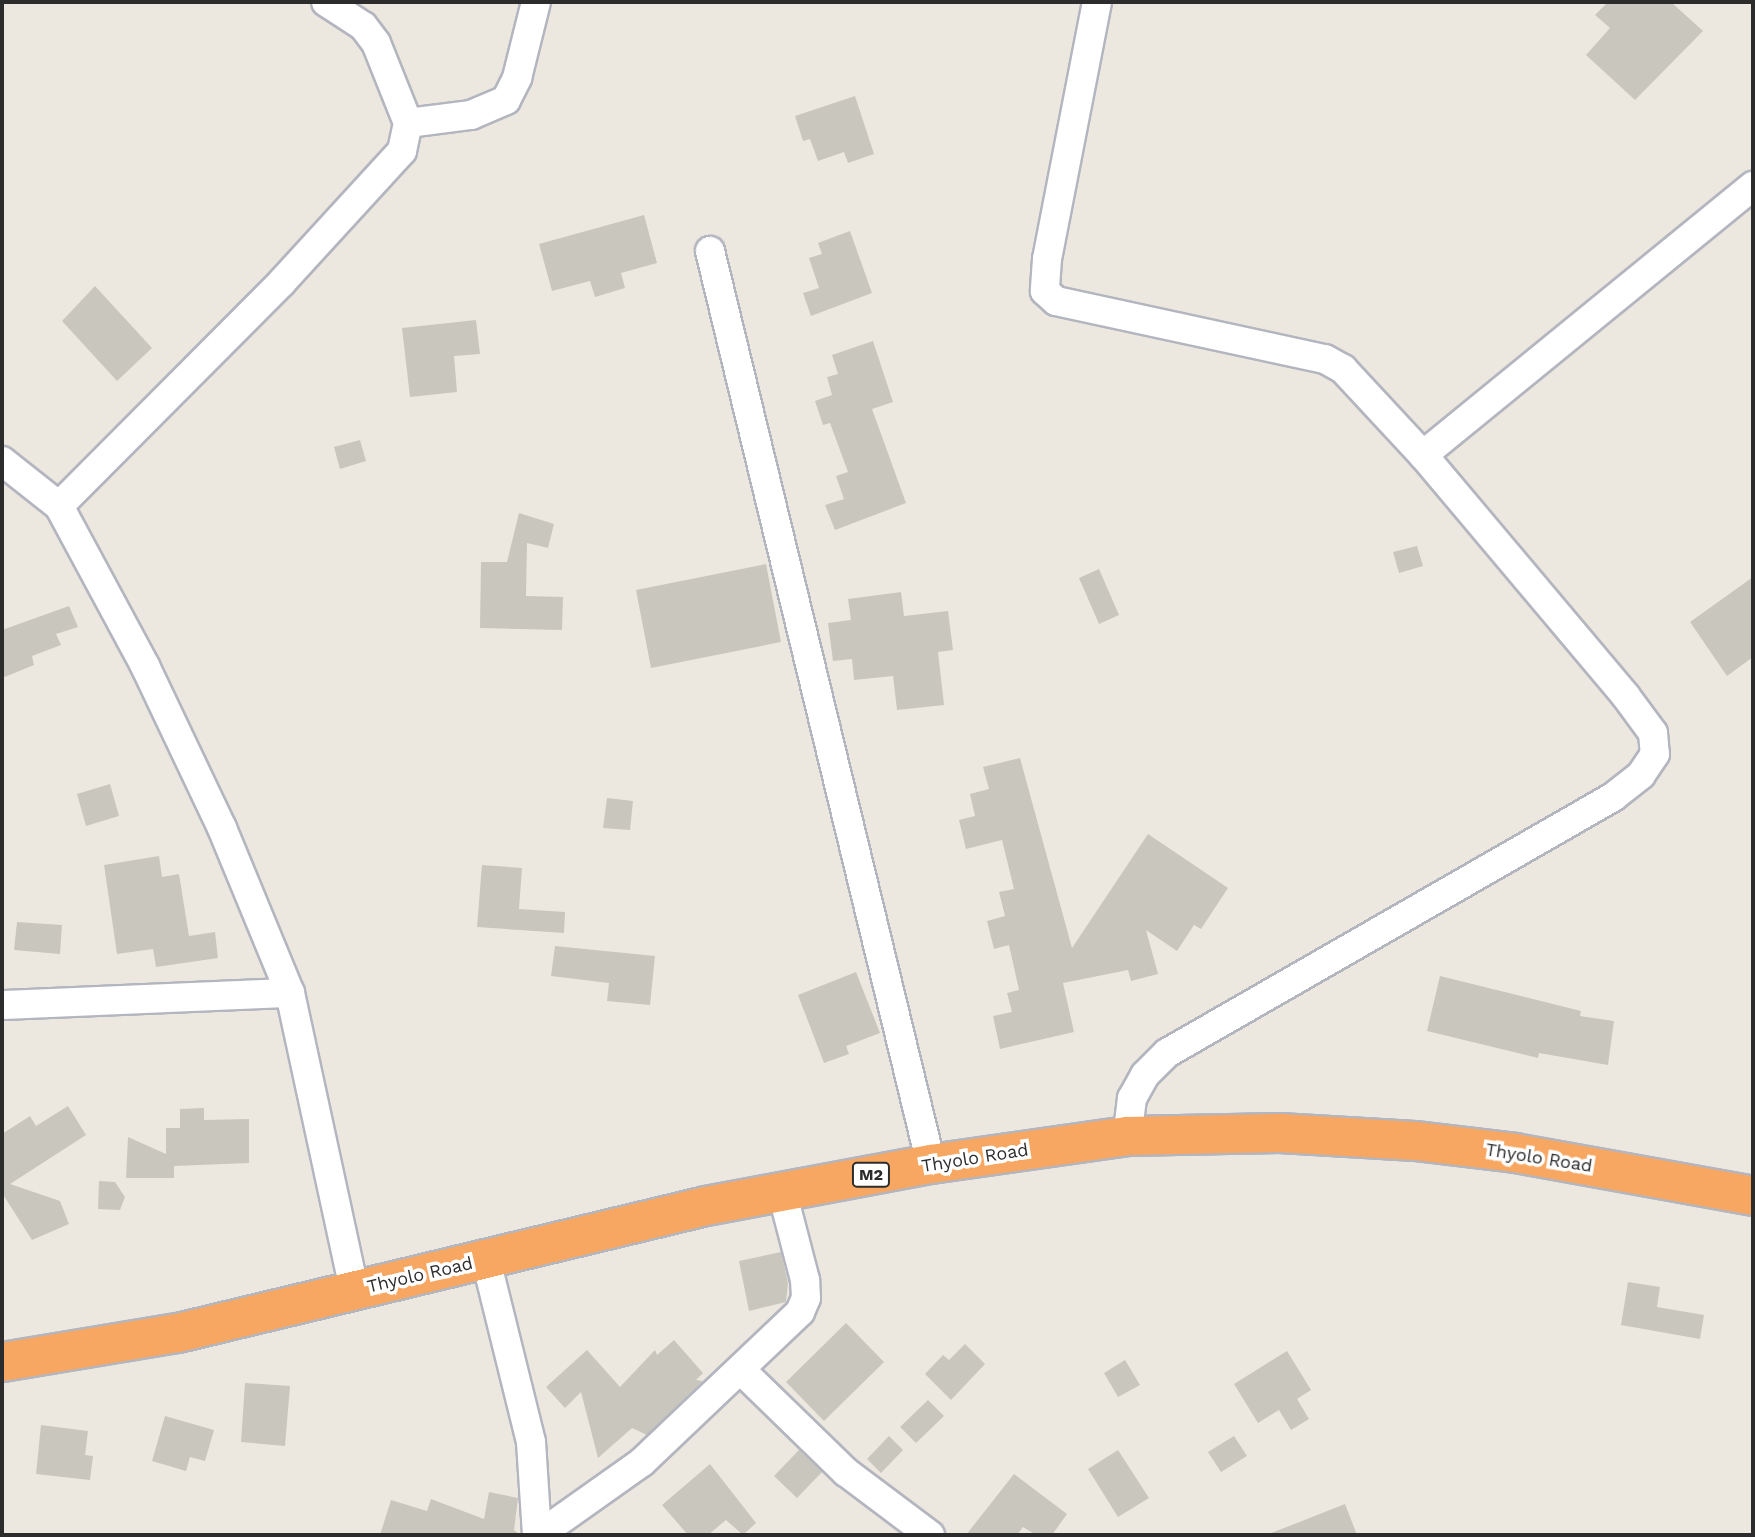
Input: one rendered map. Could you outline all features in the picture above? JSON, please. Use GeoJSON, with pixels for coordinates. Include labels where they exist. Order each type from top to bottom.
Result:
{"type":"FeatureCollection","features":[{"type":"Feature","properties":{"kind":"highway","name":"Thyolo Road"},"geometry":{"type":"LineString","coordinates":[[2,1362],[178,1333],[782,1192],[931,1164],[1127,1136],[1280,1133],[1415,1141],[1515,1153],[1753,1196]]}},
{"type":"Feature","properties":{"kind":"street"},"geometry":{"type":"LineString","coordinates":[[59,506],[391,166],[408,136],[408,123],[376,43],[363,26],[326,2]]}},
{"type":"Feature","properties":{"kind":"street"},"geometry":{"type":"LineString","coordinates":[[408,123],[471,115],[506,100],[517,78],[536,2]]}},
{"type":"Feature","properties":{"kind":"street"},"geometry":{"type":"LineString","coordinates":[[1097,2],[1045,291],[1056,301],[1325,359],[1343,369],[1423,454],[1625,695],[1653,733],[1655,754],[1641,775],[1613,797],[1167,1054],[1145,1075],[1132,1098],[1127,1136]]}},
{"type":"Feature","properties":{"kind":"street"},"geometry":{"type":"LineString","coordinates":[[1423,454],[1753,186]]}},
{"type":"Feature","properties":{"kind":"street"},"geometry":{"type":"LineString","coordinates":[[710,251],[931,1164]]}},
{"type":"Feature","properties":{"kind":"street"},"geometry":{"type":"LineString","coordinates":[[2,461],[59,506],[145,666],[216,815],[290,993],[354,1290]]}},
{"type":"Feature","properties":{"kind":"street"},"geometry":{"type":"LineString","coordinates":[[2,1005],[290,993]]}},
{"type":"Feature","properties":{"kind":"street"},"geometry":{"type":"LineString","coordinates":[[538,1535],[642,1462],[742,1371],[800,1312],[806,1298],[782,1192]]}},
{"type":"Feature","properties":{"kind":"street"},"geometry":{"type":"LineString","coordinates":[[486,1260],[531,1442],[538,1535]]}},
{"type":"Feature","properties":{"kind":"street"},"geometry":{"type":"LineString","coordinates":[[742,1371],[846,1472],[930,1535]]}},
{"type":"Feature","properties":{"kind":"building"},"geometry":{"type":"Polygon","coordinates":[[[1608,2],[1671,2],[1703,31],[1635,100],[1586,55],[1610,28],[1595,15],[1608,2]]]}},
{"type":"Feature","properties":{"kind":"building"},"geometry":{"type":"Polygon","coordinates":[[[855,96],[874,154],[848,163],[844,152],[818,161],[810,139],[803,141],[795,116],[855,96]]]}},
{"type":"Feature","properties":{"kind":"building"},"geometry":{"type":"Polygon","coordinates":[[[644,215],[657,263],[621,273],[625,288],[595,297],[590,281],[552,291],[539,244],[644,215]]]}},
{"type":"Feature","properties":{"kind":"building"},"geometry":{"type":"Polygon","coordinates":[[[850,231],[872,293],[811,316],[803,293],[819,288],[809,258],[822,254],[818,243],[850,231]]]}},
{"type":"Feature","properties":{"kind":"building"},"geometry":{"type":"Polygon","coordinates":[[[95,286],[152,348],[117,381],[62,321],[95,286]]]}},
{"type":"Feature","properties":{"kind":"building"},"geometry":{"type":"Polygon","coordinates":[[[476,320],[480,354],[454,356],[457,392],[410,397],[402,328],[476,320]]]}},
{"type":"Feature","properties":{"kind":"building"},"geometry":{"type":"Polygon","coordinates":[[[873,341],[893,402],[872,409],[906,503],[835,530],[825,505],[844,499],[836,476],[848,472],[830,423],[823,425],[815,401],[832,395],[827,377],[838,374],[832,355],[873,341]]]}},
{"type":"Feature","properties":{"kind":"building"},"geometry":{"type":"Polygon","coordinates":[[[360,440],[366,461],[340,469],[334,447],[360,440]]]}},
{"type":"Feature","properties":{"kind":"building"},"geometry":{"type":"Polygon","coordinates":[[[519,513],[554,524],[548,548],[527,543],[526,596],[563,597],[562,630],[480,628],[481,562],[507,562],[519,513]]]}},
{"type":"Feature","properties":{"kind":"building"},"geometry":{"type":"Polygon","coordinates":[[[1417,546],[1423,566],[1399,573],[1393,552],[1417,546]]]}},
{"type":"Feature","properties":{"kind":"building"},"geometry":{"type":"Polygon","coordinates":[[[766,564],[781,642],[651,668],[636,590],[766,564]]]}},
{"type":"Feature","properties":{"kind":"building"},"geometry":{"type":"Polygon","coordinates":[[[1099,569],[1119,615],[1099,624],[1079,578],[1099,569]]]}},
{"type":"Feature","properties":{"kind":"building"},"geometry":{"type":"Polygon","coordinates":[[[1753,577],[1753,657],[1727,676],[1690,622],[1753,577]]]}},
{"type":"Feature","properties":{"kind":"building"},"geometry":{"type":"Polygon","coordinates":[[[901,592],[904,616],[948,611],[953,650],[938,652],[944,705],[897,710],[893,676],[854,680],[852,659],[833,661],[828,623],[851,620],[848,599],[901,592]]]}},
{"type":"Feature","properties":{"kind":"building"},"geometry":{"type":"Polygon","coordinates":[[[69,606],[78,627],[56,634],[61,645],[32,656],[34,665],[2,678],[2,630],[69,606]]]}},
{"type":"Feature","properties":{"kind":"building"},"geometry":{"type":"Polygon","coordinates":[[[1020,758],[1072,948],[1148,834],[1228,888],[1201,929],[1194,925],[1177,951],[1146,930],[1158,974],[1131,981],[1128,970],[1063,983],[1074,1032],[1000,1049],[993,1016],[1012,1012],[1007,993],[1019,990],[1009,945],[994,949],[987,921],[1005,916],[999,892],[1014,889],[1002,840],[966,849],[959,820],[975,816],[970,794],[989,789],[983,767],[1020,758]]]}},
{"type":"Feature","properties":{"kind":"building"},"geometry":{"type":"Polygon","coordinates":[[[110,784],[119,816],[86,826],[77,794],[110,784]]]}},
{"type":"Feature","properties":{"kind":"building"},"geometry":{"type":"Polygon","coordinates":[[[607,798],[633,801],[630,830],[603,828],[607,798]]]}},
{"type":"Feature","properties":{"kind":"building"},"geometry":{"type":"Polygon","coordinates":[[[159,856],[162,877],[179,874],[189,936],[215,932],[218,958],[156,967],[153,949],[117,954],[104,865],[159,856]]]}},
{"type":"Feature","properties":{"kind":"building"},"geometry":{"type":"Polygon","coordinates":[[[482,865],[522,868],[519,909],[565,912],[564,933],[477,927],[482,865]]]}},
{"type":"Feature","properties":{"kind":"building"},"geometry":{"type":"Polygon","coordinates":[[[17,922],[62,925],[60,954],[14,950],[17,922]]]}},
{"type":"Feature","properties":{"kind":"building"},"geometry":{"type":"Polygon","coordinates":[[[555,946],[655,956],[650,1005],[607,1001],[609,983],[551,976],[555,946]]]}},
{"type":"Feature","properties":{"kind":"building"},"geometry":{"type":"Polygon","coordinates":[[[856,972],[880,1033],[846,1046],[849,1054],[824,1063],[798,995],[856,972]]]}},
{"type":"Feature","properties":{"kind":"building"},"geometry":{"type":"Polygon","coordinates":[[[1440,976],[1581,1011],[1580,1016],[1614,1021],[1608,1065],[1539,1053],[1538,1058],[1427,1031],[1440,976]]]}},
{"type":"Feature","properties":{"kind":"building"},"geometry":{"type":"Polygon","coordinates":[[[68,1106],[86,1135],[10,1184],[60,1201],[69,1224],[32,1240],[2,1193],[2,1134],[30,1116],[36,1126],[68,1106]]]}},
{"type":"Feature","properties":{"kind":"building"},"geometry":{"type":"Polygon","coordinates":[[[204,1108],[204,1120],[249,1119],[249,1163],[174,1166],[174,1178],[126,1178],[128,1137],[166,1154],[166,1128],[180,1128],[180,1109],[204,1108]]]}},
{"type":"Feature","properties":{"kind":"building"},"geometry":{"type":"Polygon","coordinates":[[[99,1181],[115,1182],[125,1197],[120,1210],[98,1209],[99,1181]]]}},
{"type":"Feature","properties":{"kind":"building"},"geometry":{"type":"Polygon","coordinates":[[[781,1252],[788,1283],[786,1302],[749,1311],[739,1261],[781,1252]]]}},
{"type":"Feature","properties":{"kind":"building"},"geometry":{"type":"Polygon","coordinates":[[[1628,1282],[1660,1287],[1657,1307],[1704,1315],[1700,1339],[1621,1325],[1628,1282]]]}},
{"type":"Feature","properties":{"kind":"building"},"geometry":{"type":"Polygon","coordinates":[[[846,1323],[884,1362],[824,1421],[786,1382],[846,1323]]]}},
{"type":"Feature","properties":{"kind":"building"},"geometry":{"type":"Polygon","coordinates":[[[674,1340],[703,1373],[696,1380],[703,1381],[647,1435],[632,1428],[598,1458],[581,1392],[565,1408],[546,1387],[587,1350],[620,1387],[655,1350],[657,1355],[674,1340]]]}},
{"type":"Feature","properties":{"kind":"building"},"geometry":{"type":"Polygon","coordinates":[[[965,1344],[985,1364],[951,1400],[925,1374],[943,1355],[949,1360],[965,1344]]]}},
{"type":"Feature","properties":{"kind":"building"},"geometry":{"type":"Polygon","coordinates":[[[1287,1351],[1311,1390],[1297,1399],[1309,1419],[1291,1430],[1279,1410],[1258,1423],[1234,1384],[1287,1351]]]}},
{"type":"Feature","properties":{"kind":"building"},"geometry":{"type":"Polygon","coordinates":[[[1125,1360],[1140,1385],[1118,1397],[1104,1373],[1125,1360]]]}},
{"type":"Feature","properties":{"kind":"building"},"geometry":{"type":"Polygon","coordinates":[[[245,1383],[290,1386],[285,1446],[241,1442],[245,1383]]]}},
{"type":"Feature","properties":{"kind":"building"},"geometry":{"type":"Polygon","coordinates":[[[928,1400],[944,1416],[916,1443],[900,1427],[928,1400]]]}},
{"type":"Feature","properties":{"kind":"building"},"geometry":{"type":"Polygon","coordinates":[[[165,1416],[214,1430],[205,1461],[190,1457],[186,1471],[152,1461],[165,1416]]]}},
{"type":"Feature","properties":{"kind":"building"},"geometry":{"type":"Polygon","coordinates":[[[41,1425],[88,1431],[85,1455],[93,1456],[90,1480],[36,1474],[41,1425]]]}},
{"type":"Feature","properties":{"kind":"building"},"geometry":{"type":"Polygon","coordinates":[[[889,1436],[903,1450],[881,1473],[867,1459],[889,1436]]]}},
{"type":"Feature","properties":{"kind":"building"},"geometry":{"type":"Polygon","coordinates":[[[1234,1436],[1247,1456],[1221,1472],[1208,1452],[1234,1436]]]}},
{"type":"Feature","properties":{"kind":"building"},"geometry":{"type":"Polygon","coordinates":[[[799,1450],[822,1472],[797,1498],[774,1476],[799,1450]]]}},
{"type":"Feature","properties":{"kind":"building"},"geometry":{"type":"Polygon","coordinates":[[[1118,1450],[1149,1498],[1118,1517],[1088,1469],[1118,1450]]]}},
{"type":"Feature","properties":{"kind":"building"},"geometry":{"type":"Polygon","coordinates":[[[710,1464],[756,1523],[743,1535],[726,1520],[708,1535],[688,1535],[662,1505],[710,1464]]]}},
{"type":"Feature","properties":{"kind":"building"},"geometry":{"type":"Polygon","coordinates":[[[1014,1474],[1067,1514],[1052,1535],[1036,1535],[1023,1527],[1017,1535],[966,1535],[1014,1474]]]}},
{"type":"Feature","properties":{"kind":"building"},"geometry":{"type":"Polygon","coordinates":[[[489,1492],[518,1498],[514,1530],[520,1535],[380,1535],[391,1500],[427,1511],[431,1499],[484,1519],[489,1492]]]}},
{"type":"Feature","properties":{"kind":"building"},"geometry":{"type":"Polygon","coordinates":[[[1345,1504],[1357,1535],[1269,1535],[1269,1534],[1345,1504]]]}}]}
